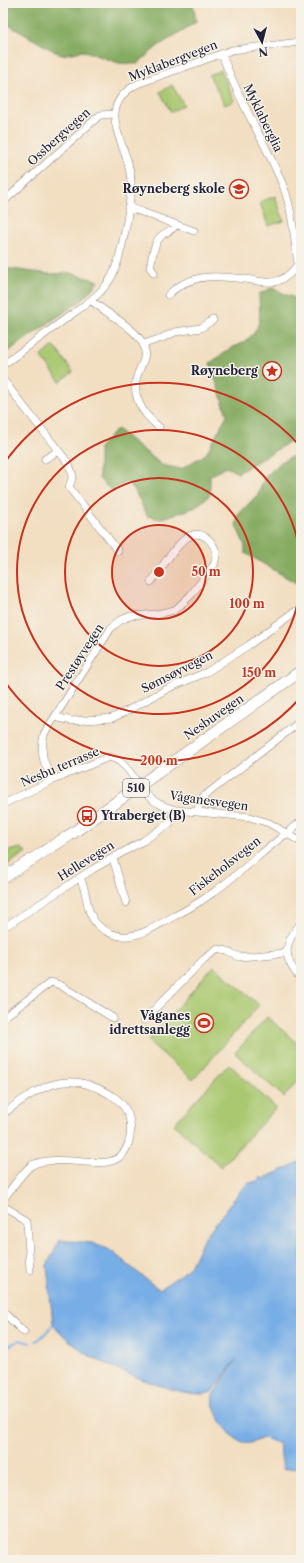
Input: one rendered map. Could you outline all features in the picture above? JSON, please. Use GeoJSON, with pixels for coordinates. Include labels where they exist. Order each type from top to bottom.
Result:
{"type":"FeatureCollection","features":[{"type":"Feature","properties":{"kind":"main road","name":"Nesbuvegen"},"geometry":{"type":"LineString","coordinates":[[3,878],[51,848],[301,671]]}},
{"type":"Feature","properties":{"kind":"street","name":"Myklabergvegen"},"geometry":{"type":"LineString","coordinates":[[114,114],[120,98],[137,84],[232,50],[301,42]]}},
{"type":"Feature","properties":{"kind":"street","name":"Myklaberglia"},"geometry":{"type":"LineString","coordinates":[[168,295],[177,285],[216,276],[268,282],[280,280],[294,270],[298,264],[291,213],[284,189],[231,78],[222,54]]}},
{"type":"Feature","properties":{"kind":"street","name":"Ossbergvegen"},"geometry":{"type":"LineString","coordinates":[[3,202],[100,115],[114,114]]}},
{"type":"Feature","properties":{"kind":"street"},"geometry":{"type":"LineString","coordinates":[[3,366],[91,300],[108,282],[117,264],[128,207],[131,182],[130,170],[115,126],[114,114]]}},
{"type":"Feature","properties":{"kind":"street"},"geometry":{"type":"LineString","coordinates":[[128,207],[194,231]]}},
{"type":"Feature","properties":{"kind":"street"},"geometry":{"type":"LineString","coordinates":[[154,273],[150,267],[156,242],[160,236],[172,231],[176,224]]}},
{"type":"Feature","properties":{"kind":"street"},"geometry":{"type":"LineString","coordinates":[[91,300],[135,333],[144,344],[144,359],[137,375],[136,392],[140,406],[159,427]]}},
{"type":"Feature","properties":{"kind":"street"},"geometry":{"type":"LineString","coordinates":[[144,344],[175,332],[201,328],[213,320]]}},
{"type":"Feature","properties":{"kind":"street"},"geometry":{"type":"LineString","coordinates":[[3,380],[72,470],[73,476],[69,487],[118,551]]}},
{"type":"Feature","properties":{"kind":"street"},"geometry":{"type":"LineString","coordinates":[[45,459],[58,451]]}},
{"type":"Feature","properties":{"kind":"street","name":"Prestøyvegen"},"geometry":{"type":"LineString","coordinates":[[53,780],[44,763],[41,748],[44,734],[110,628],[121,620],[131,616],[157,614],[175,610],[191,595],[214,565],[217,557],[216,550],[212,542],[206,537],[198,534],[190,535],[182,542],[151,582]]}},
{"type":"Feature","properties":{"kind":"street","name":"Sømsøyvegen"},"geometry":{"type":"LineString","coordinates":[[55,717],[72,721],[112,718],[170,688],[207,672],[249,645],[296,611]]}},
{"type":"Feature","properties":{"kind":"street"},"geometry":{"type":"LineString","coordinates":[[198,811],[199,804],[203,797],[301,721]]}},
{"type":"Feature","properties":{"kind":"street","name":"Nesbu terrasse"},"geometry":{"type":"LineString","coordinates":[[3,804],[53,780],[109,758],[121,761],[140,786]]}},
{"type":"Feature","properties":{"kind":"street","name":"Våganesvegen"},"geometry":{"type":"LineString","coordinates":[[140,786],[148,797],[157,803],[176,810],[250,817],[286,832],[301,842]]}},
{"type":"Feature","properties":{"kind":"street","name":"Hellevegen"},"geometry":{"type":"LineString","coordinates":[[3,928],[80,878],[170,823],[176,810]]}},
{"type":"Feature","properties":{"kind":"street","name":"Fiskeholsvegen"},"geometry":{"type":"LineString","coordinates":[[80,878],[84,885],[89,911],[93,920],[101,928],[116,935],[127,936],[138,934],[184,911],[213,893],[286,832],[301,822]]}},
{"type":"Feature","properties":{"kind":"street"},"geometry":{"type":"LineString","coordinates":[[112,858],[126,903]]}},
{"type":"Feature","properties":{"kind":"street"},"geometry":{"type":"LineString","coordinates":[[301,923],[291,935],[287,943],[286,953],[293,970],[301,979]]}},
{"type":"Feature","properties":{"kind":"street"},"geometry":{"type":"LineString","coordinates":[[144,1020],[204,959],[218,949],[227,951],[239,958],[286,953]]}},
{"type":"Feature","properties":{"kind":"street"},"geometry":{"type":"LineString","coordinates":[[3,1018],[51,982],[60,985],[113,1018]]}},
{"type":"Feature","properties":{"kind":"street"},"geometry":{"type":"LineString","coordinates":[[3,1114],[39,1088],[55,1083],[84,1083],[96,1086],[116,1098],[126,1110],[131,1121],[131,1135],[128,1146],[120,1156],[108,1162],[48,1162],[32,1166],[3,1200]]}},
{"type":"Feature","properties":{"kind":"street"},"geometry":{"type":"LineString","coordinates":[[3,1206],[28,1220],[30,1270]]}},
{"type":"Feature","properties":{"kind":"street"},"geometry":{"type":"LineString","coordinates":[[3,1312],[24,1332]]}},
{"type":"Feature","properties":{"kind":"green space"},"geometry":{"type":"Polygon","coordinates":[[[3,3],[193,3],[196,22],[158,46],[137,64],[119,63],[83,51],[61,55],[3,22],[3,3]]]}},
{"type":"Feature","properties":{"kind":"green space"},"geometry":{"type":"Polygon","coordinates":[[[221,70],[234,101],[225,105],[209,75],[221,70]]]}},
{"type":"Feature","properties":{"kind":"green space"},"geometry":{"type":"Polygon","coordinates":[[[172,85],[184,105],[171,112],[160,92],[172,85]]]}},
{"type":"Feature","properties":{"kind":"green space"},"geometry":{"type":"Polygon","coordinates":[[[275,196],[284,221],[268,226],[260,202],[275,196]]]}},
{"type":"Feature","properties":{"kind":"green space"},"geometry":{"type":"Polygon","coordinates":[[[3,268],[50,274],[70,273],[99,281],[83,299],[6,353],[3,349],[3,268]]]}},
{"type":"Feature","properties":{"kind":"green space"},"geometry":{"type":"Polygon","coordinates":[[[272,288],[294,298],[301,311],[301,429],[291,441],[238,473],[226,467],[210,476],[210,495],[194,508],[160,519],[147,516],[134,489],[127,482],[112,491],[99,479],[99,448],[117,429],[162,465],[181,469],[206,454],[227,415],[210,363],[252,335],[258,325],[260,312],[259,294],[272,288]]]}},
{"type":"Feature","properties":{"kind":"green space"},"geometry":{"type":"Polygon","coordinates":[[[54,346],[73,372],[60,382],[41,356],[54,346]]]}},
{"type":"Feature","properties":{"kind":"green space"},"geometry":{"type":"Polygon","coordinates":[[[297,454],[301,455],[301,586],[245,553],[245,546],[236,525],[238,515],[259,493],[264,478],[281,462],[297,454]]]}},
{"type":"Feature","properties":{"kind":"green space"},"geometry":{"type":"Polygon","coordinates":[[[21,848],[26,852],[3,868],[3,852],[21,848]]]}},
{"type":"Feature","properties":{"kind":"green space","name":"Våganes idrettsanlegg"},"geometry":{"type":"Polygon","coordinates":[[[214,966],[259,1005],[193,1080],[148,1041],[214,966]]]}},
{"type":"Feature","properties":{"kind":"green space"},"geometry":{"type":"Polygon","coordinates":[[[267,1017],[301,1046],[301,1078],[284,1097],[235,1053],[267,1017]]]}},
{"type":"Feature","properties":{"kind":"green space"},"geometry":{"type":"Polygon","coordinates":[[[229,1064],[276,1108],[221,1167],[174,1124],[229,1064]]]}},
{"type":"Feature","properties":{"kind":"water"},"geometry":{"type":"Polygon","coordinates":[[[301,1161],[301,1468],[284,1469],[279,1444],[264,1438],[248,1443],[238,1441],[227,1430],[214,1408],[213,1395],[237,1358],[212,1392],[201,1394],[186,1393],[151,1383],[90,1356],[75,1346],[53,1324],[47,1265],[60,1240],[92,1243],[110,1250],[152,1284],[159,1289],[162,1288],[190,1267],[204,1238],[242,1189],[249,1183],[258,1181],[261,1177],[263,1179],[301,1161]]]}},
{"type":"Feature","properties":{"kind":"waterway"},"geometry":{"type":"LineString","coordinates":[[36,1341],[41,1338],[53,1325]]}},
{"type":"Feature","properties":{"kind":"waterway"},"geometry":{"type":"LineString","coordinates":[[3,1349],[20,1340],[30,1343]]}},
{"type":"Feature","properties":{"kind":"place","name":"Røyneberg skole"},"geometry":{"type":"Point","coordinates":[239,189]}},
{"type":"Feature","properties":{"kind":"place","name":"Røyneberg"},"geometry":{"type":"Point","coordinates":[272,371]}},
{"type":"Feature","properties":{"kind":"place","name":"Ytraberget (B)"},"geometry":{"type":"Point","coordinates":[87,816]}},
{"type":"Feature","properties":{"kind":"place","name":"Våganes idrettsanlegg"},"geometry":{"type":"Point","coordinates":[204,1023]}}]}
